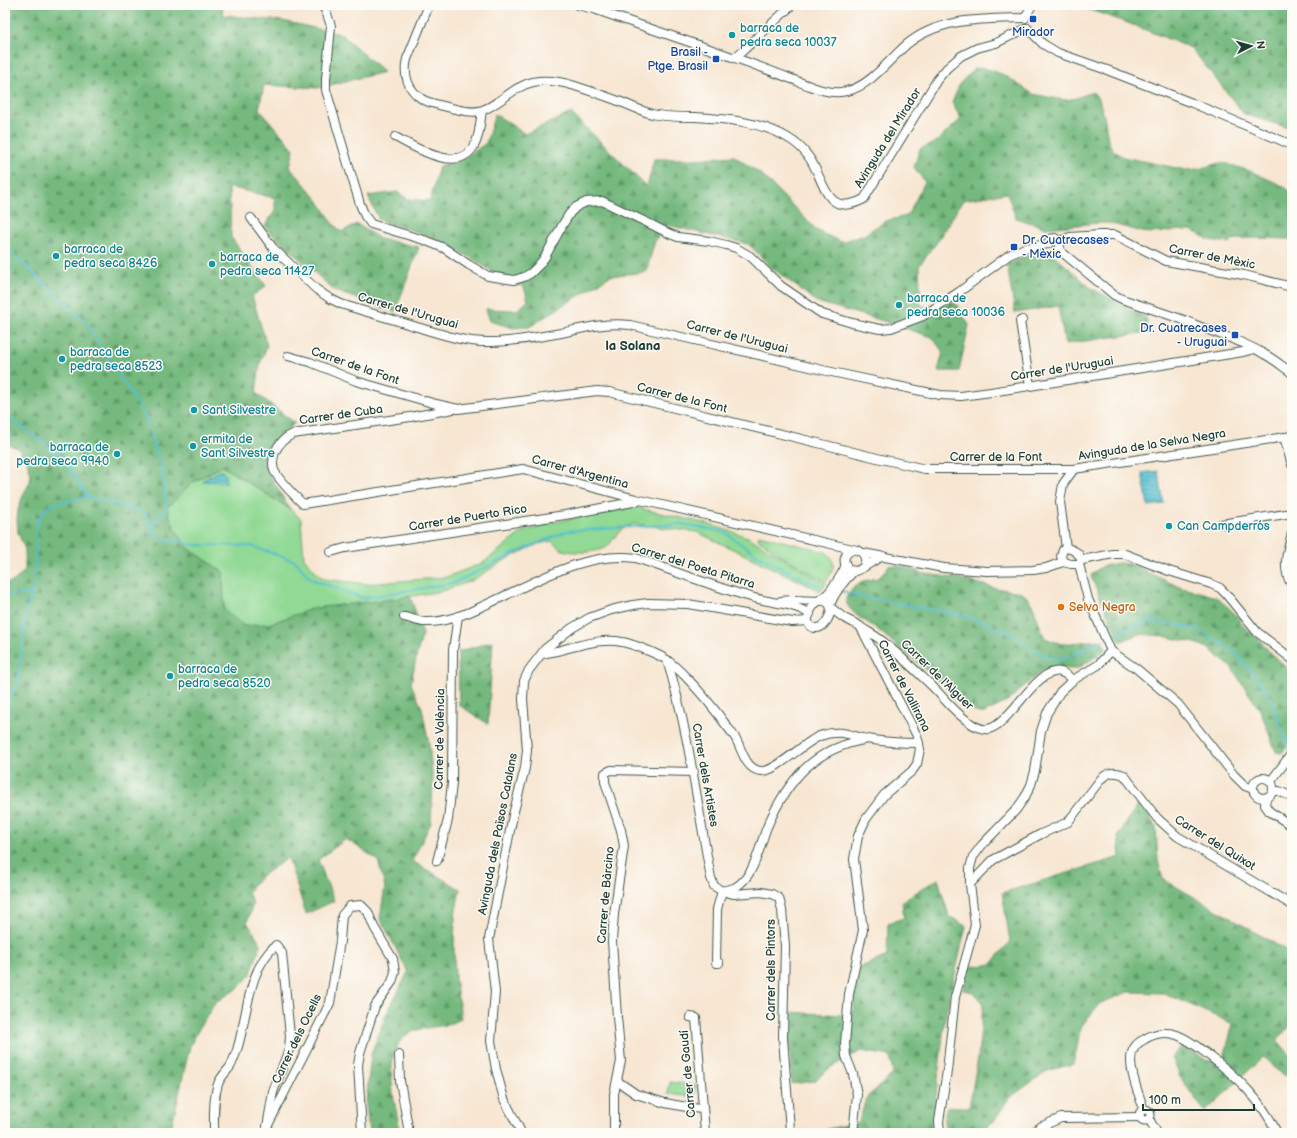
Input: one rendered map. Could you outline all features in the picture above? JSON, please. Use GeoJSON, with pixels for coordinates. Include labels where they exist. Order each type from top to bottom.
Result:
{"type":"FeatureCollection","features":[{"type":"Feature","properties":{"kind":"street"},"geometry":{"type":"LineString","coordinates":[[321,5],[326,11],[331,26],[326,90],[360,204],[365,216],[371,224],[424,240],[444,248],[488,276],[514,280],[531,273],[545,257],[570,213],[576,207],[586,202],[602,201],[670,234],[714,242],[736,248],[750,256],[781,286],[822,314],[852,323],[880,329],[891,328],[923,316],[959,292],[1009,255],[1025,248],[1048,244],[1050,249],[1054,250],[1059,245],[1114,295],[1236,340],[1264,354],[1292,374]]}},
{"type":"Feature","properties":{"kind":"street"},"geometry":{"type":"LineString","coordinates":[[395,137],[422,151],[444,159],[456,159],[466,154],[471,151],[476,143],[482,111],[464,111],[422,99],[408,84],[405,68],[407,59],[429,5]]}},
{"type":"Feature","properties":{"kind":"street"},"geometry":{"type":"LineString","coordinates":[[578,5],[591,7],[810,86],[839,93],[848,91],[868,81],[907,44],[921,34],[935,27],[975,20],[1024,18]]}},
{"type":"Feature","properties":{"kind":"street"},"geometry":{"type":"LineString","coordinates":[[735,58],[792,5]]}},
{"type":"Feature","properties":{"kind":"street"},"geometry":{"type":"LineString","coordinates":[[1032,5],[1024,18],[1027,28],[1043,44],[1058,53],[1178,97],[1292,146]]}},
{"type":"Feature","properties":{"kind":"street","name":"Avinguda del Mirador"},"geometry":{"type":"LineString","coordinates":[[482,111],[492,106],[524,84],[541,81],[554,81],[573,86],[652,114],[730,120],[756,125],[777,132],[789,138],[800,147],[809,156],[827,195],[834,202],[845,206],[856,204],[864,199],[937,80],[947,68],[961,56],[977,48],[996,43],[1027,28]]}},
{"type":"Feature","properties":{"kind":"street","name":"Carrer de l'Uruguai"},"geometry":{"type":"LineString","coordinates":[[251,218],[273,248],[316,289],[329,298],[341,304],[450,337],[474,342],[518,340],[601,325],[616,323],[630,324],[827,371],[940,395],[961,396],[1243,352],[1254,348]]}},
{"type":"Feature","properties":{"kind":"street","name":"Carrer de Mèxic"},"geometry":{"type":"LineString","coordinates":[[1059,245],[1070,237],[1115,235],[1166,262],[1244,275],[1292,287]]}},
{"type":"Feature","properties":{"kind":"street"},"geometry":{"type":"LineString","coordinates":[[1022,320],[1020,321],[1030,386]]}},
{"type":"Feature","properties":{"kind":"street","name":"Carrer de la Font"},"geometry":{"type":"LineString","coordinates":[[288,356],[310,362],[356,381],[436,404],[458,408],[597,391],[609,392],[926,469],[1074,469]]}},
{"type":"Feature","properties":{"kind":"street","name":"Carrer de Cuba"},"geometry":{"type":"LineString","coordinates":[[303,504],[274,472],[273,459],[276,449],[282,440],[293,434],[410,417],[458,408]]}},
{"type":"Feature","properties":{"kind":"street"},"geometry":{"type":"LineString","coordinates":[[1288,436],[1292,465]]}},
{"type":"Feature","properties":{"kind":"street","name":"Avinguda de la Selva Negra"},"geometry":{"type":"LineString","coordinates":[[1066,548],[1060,502],[1063,484],[1074,469],[1288,436]]}},
{"type":"Feature","properties":{"kind":"street","name":"Carrer d'Argentina"},"geometry":{"type":"LineString","coordinates":[[303,504],[523,469],[642,500],[853,550]]}},
{"type":"Feature","properties":{"kind":"street"},"geometry":{"type":"LineString","coordinates":[[608,506],[616,493]]}},
{"type":"Feature","properties":{"kind":"street","name":"Carrer de Puerto Rico"},"geometry":{"type":"LineString","coordinates":[[331,552],[345,548],[565,515],[642,500]]}},
{"type":"Feature","properties":{"kind":"street"},"geometry":{"type":"LineString","coordinates":[[1221,524],[1292,513]]}},
{"type":"Feature","properties":{"kind":"street"},"geometry":{"type":"LineString","coordinates":[[1292,533],[1285,561],[1287,576],[1292,586]]}},
{"type":"Feature","properties":{"kind":"street","name":"Carrer d'Argentina"},"geometry":{"type":"LineString","coordinates":[[824,542],[834,548],[845,562]]}},
{"type":"Feature","properties":{"kind":"street"},"geometry":{"type":"LineString","coordinates":[[1063,562],[1061,556],[1063,550],[1066,548],[1075,551],[1080,562],[1088,599],[1111,651],[1137,669],[1178,704],[1234,775],[1245,786],[1253,789],[1257,795],[1266,798]]}},
{"type":"Feature","properties":{"kind":"street"},"geometry":{"type":"LineString","coordinates":[[883,556],[875,559],[861,569],[854,571],[848,577],[834,595],[828,617],[823,626],[817,628],[812,627],[809,617],[815,605],[829,592],[842,575],[847,553],[853,550],[944,568],[987,571],[1033,570],[1046,568],[1063,562],[1071,564],[1113,554],[1125,554],[1220,588],[1257,632],[1292,660]]}},
{"type":"Feature","properties":{"kind":"street"},"geometry":{"type":"LineString","coordinates":[[862,553],[865,559],[864,566]]}},
{"type":"Feature","properties":{"kind":"street","name":"Carrer del Poeta Pitarra"},"geometry":{"type":"LineString","coordinates":[[404,617],[424,622],[458,616],[492,602],[557,571],[584,563],[615,557],[625,557],[636,558],[711,585],[753,598],[801,608],[809,617]]}},
{"type":"Feature","properties":{"kind":"street"},"geometry":{"type":"LineString","coordinates":[[845,562],[851,570],[854,571]]}},
{"type":"Feature","properties":{"kind":"street","name":"Carrer del Poeta Pitarra"},"geometry":{"type":"LineString","coordinates":[[772,602],[793,600],[820,601]]}},
{"type":"Feature","properties":{"kind":"street"},"geometry":{"type":"LineString","coordinates":[[820,601],[825,601],[844,618],[860,626]]}},
{"type":"Feature","properties":{"kind":"street","name":"Avinguda dels Països Catalans"},"geometry":{"type":"LineString","coordinates":[[520,1133],[520,1130],[504,1099],[496,1069],[492,1041],[495,992],[489,939],[513,816],[525,768],[527,750],[523,699],[524,681],[529,670],[545,649],[572,628],[589,618],[611,610],[648,603],[688,604],[792,622],[809,617]]}},
{"type":"Feature","properties":{"kind":"street","name":"Carrer de València"},"geometry":{"type":"LineString","coordinates":[[437,861],[448,820],[452,783],[453,650],[458,616]]}},
{"type":"Feature","properties":{"kind":"street"},"geometry":{"type":"LineString","coordinates":[[828,617],[844,618]]}},
{"type":"Feature","properties":{"kind":"street","name":"Carrer de l'Alguer"},"geometry":{"type":"LineString","coordinates":[[860,626],[886,644],[915,670],[959,714],[968,722],[978,727],[988,729],[1001,722],[1046,675],[1055,672],[1062,672],[1073,680]]}},
{"type":"Feature","properties":{"kind":"street","name":"Carrer de Vallirana"},"geometry":{"type":"LineString","coordinates":[[853,1133],[857,1095],[853,1074],[846,1056],[845,1044],[849,994],[863,930],[854,859],[858,836],[866,819],[884,795],[912,771],[917,764],[919,757],[919,743],[913,728],[860,626]]}},
{"type":"Feature","properties":{"kind":"street"},"geometry":{"type":"LineString","coordinates":[[542,654],[609,640],[623,642],[667,660],[715,709],[736,738],[745,760],[753,768],[762,772],[785,760],[802,746],[820,736],[835,732],[847,733],[868,739],[900,743],[919,743]]}},
{"type":"Feature","properties":{"kind":"street"},"geometry":{"type":"LineString","coordinates":[[940,1133],[939,1121],[955,997],[975,925],[970,884],[970,868],[973,857],[982,845],[1016,810],[1025,796],[1035,770],[1041,731],[1048,713],[1060,692],[1073,680],[1098,665],[1111,651]]}},
{"type":"Feature","properties":{"kind":"street","name":"Carrer dels Artistes"},"geometry":{"type":"LineString","coordinates":[[667,660],[683,718],[694,772],[700,822],[711,878],[714,886],[722,891]]}},
{"type":"Feature","properties":{"kind":"street"},"geometry":{"type":"LineString","coordinates":[[719,963],[716,963],[716,930],[717,909],[722,891],[734,888],[746,877],[755,861],[775,810],[793,781],[807,765],[822,754],[852,741],[868,739]]}},
{"type":"Feature","properties":{"kind":"street"},"geometry":{"type":"LineString","coordinates":[[1271,781],[1290,755]]}},
{"type":"Feature","properties":{"kind":"street","name":"Carrer de Bàrcino"},"geometry":{"type":"LineString","coordinates":[[614,1133],[614,1094],[621,1061],[616,1017],[612,941],[614,914],[624,846],[621,830],[605,782],[605,773],[611,770],[694,772]]}},
{"type":"Feature","properties":{"kind":"street","name":"Carrer del Quixot"},"geometry":{"type":"LineString","coordinates":[[970,884],[993,860],[1041,834],[1068,822],[1100,779],[1106,774],[1114,772],[1124,775],[1157,818],[1177,836],[1292,905]]}},
{"type":"Feature","properties":{"kind":"street"},"geometry":{"type":"LineString","coordinates":[[1253,789],[1255,782],[1258,779],[1264,778],[1271,781],[1273,784],[1273,791],[1266,798],[1265,805],[1269,811],[1292,826]]}},
{"type":"Feature","properties":{"kind":"street"},"geometry":{"type":"LineString","coordinates":[[1273,791],[1279,791],[1292,797]]}},
{"type":"Feature","properties":{"kind":"street","name":"Carrer dels Pintors"},"geometry":{"type":"LineString","coordinates":[[722,891],[732,894],[761,892],[772,894],[778,898],[782,910],[784,946],[783,1038],[789,1133]]}},
{"type":"Feature","properties":{"kind":"street","name":"Carrer dels Ocells"},"geometry":{"type":"LineString","coordinates":[[267,1130],[330,1003],[335,977],[342,915],[350,906],[362,905],[368,912],[374,927],[393,959],[395,972],[392,982],[375,1006],[360,1053],[358,1065],[362,1133]]}},
{"type":"Feature","properties":{"kind":"street"},"geometry":{"type":"LineString","coordinates":[[214,1133],[214,1108],[218,1083],[231,1065],[235,1054],[249,992],[256,975],[268,952],[276,945],[282,953],[290,1036],[289,1049],[273,1092],[267,1130]]}},
{"type":"Feature","properties":{"kind":"street","name":"Carrer de Gaudí"},"geometry":{"type":"LineString","coordinates":[[690,1017],[696,1018],[705,1133]]}},
{"type":"Feature","properties":{"kind":"street"},"geometry":{"type":"LineString","coordinates":[[1142,1114],[1133,1076],[1131,1059],[1132,1050],[1138,1042],[1147,1037],[1168,1033],[1176,1035],[1192,1043],[1220,1064],[1247,1088],[1263,1108],[1277,1133]]}},
{"type":"Feature","properties":{"kind":"street"},"geometry":{"type":"LineString","coordinates":[[399,1055],[400,1081],[409,1133]]}},
{"type":"Feature","properties":{"kind":"street"},"geometry":{"type":"LineString","coordinates":[[617,1081],[636,1094],[665,1103],[703,1109]]}},
{"type":"Feature","properties":{"kind":"street"},"geometry":{"type":"LineString","coordinates":[[1034,1133],[1040,1127],[1061,1118],[1142,1114],[1147,1110],[1150,1113],[1149,1119],[1157,1133]]}},
{"type":"Feature","properties":{"kind":"green space"},"geometry":{"type":"Polygon","coordinates":[[[5,5],[222,5],[223,15],[283,21],[341,34],[384,72],[318,88],[264,85],[259,109],[294,149],[290,167],[318,200],[333,223],[341,232],[357,224],[380,239],[419,247],[395,312],[335,291],[264,227],[275,211],[275,198],[229,187],[231,237],[266,286],[252,296],[267,346],[260,363],[256,393],[295,423],[276,441],[264,466],[290,509],[222,466],[193,482],[167,508],[174,528],[187,547],[223,572],[224,610],[244,626],[269,624],[314,608],[410,596],[423,634],[417,653],[411,684],[422,708],[429,744],[433,782],[431,823],[412,861],[460,889],[455,916],[454,948],[455,978],[461,1018],[449,1024],[414,1031],[403,1038],[396,1049],[392,1062],[392,1077],[395,1108],[401,1133],[369,1133],[366,1103],[371,1054],[385,1017],[408,972],[380,918],[385,887],[378,860],[346,839],[318,860],[334,901],[306,914],[288,858],[261,876],[248,892],[253,904],[247,922],[261,944],[250,976],[238,988],[216,1002],[202,1023],[190,1046],[170,1133],[5,1133],[5,584],[14,581],[25,570],[25,549],[18,533],[17,519],[18,510],[23,495],[30,482],[31,474],[26,459],[18,448],[5,444],[5,5]]]}},
{"type":"Feature","properties":{"kind":"green space"},"geometry":{"type":"Polygon","coordinates":[[[1076,5],[1292,5],[1292,129],[1244,114],[1191,48],[1128,23],[1076,5]]]}},
{"type":"Feature","properties":{"kind":"green space"},"geometry":{"type":"Polygon","coordinates":[[[983,68],[1004,75],[1033,94],[1063,100],[1073,99],[1093,92],[1099,99],[1105,120],[1108,140],[1112,149],[1123,157],[1186,170],[1198,169],[1219,163],[1228,164],[1250,171],[1283,186],[1292,193],[1292,239],[1248,238],[1238,239],[1228,243],[1209,240],[1191,230],[1152,233],[1142,232],[1109,223],[1047,228],[1016,218],[1007,193],[963,200],[937,242],[919,266],[921,307],[955,302],[969,325],[959,371],[938,371],[943,352],[932,337],[817,302],[772,268],[748,244],[667,225],[655,241],[646,272],[610,276],[529,327],[513,328],[490,321],[486,309],[517,310],[528,301],[524,287],[493,272],[470,257],[424,234],[379,220],[368,196],[397,192],[408,199],[430,201],[439,166],[462,160],[486,143],[495,114],[525,134],[571,113],[647,187],[654,159],[694,159],[734,156],[762,175],[818,231],[841,242],[864,235],[885,221],[907,216],[925,182],[914,167],[920,149],[936,142],[961,119],[952,103],[960,83],[974,69],[983,68]]]}},
{"type":"Feature","properties":{"kind":"green space"},"geometry":{"type":"Polygon","coordinates":[[[1032,253],[1053,254],[1091,288],[1146,318],[1148,332],[1065,344],[1058,306],[1015,313],[1007,265],[1032,253]]]}},
{"type":"Feature","properties":{"kind":"green space"},"geometry":{"type":"Polygon","coordinates":[[[222,466],[290,509],[301,519],[304,558],[320,576],[325,579],[366,584],[446,577],[483,563],[522,532],[555,522],[634,507],[708,524],[748,537],[826,584],[820,591],[697,532],[634,524],[620,531],[607,547],[597,551],[565,551],[559,548],[552,541],[538,544],[507,559],[471,581],[442,591],[395,599],[314,608],[269,624],[244,626],[224,610],[223,572],[187,547],[174,528],[167,508],[193,482],[222,466]]]}},
{"type":"Feature","properties":{"kind":"green space"},"geometry":{"type":"Polygon","coordinates":[[[759,535],[826,552],[832,559],[833,563],[831,574],[826,582],[779,554],[758,539],[759,535]]]}},
{"type":"Feature","properties":{"kind":"green space"},"geometry":{"type":"Polygon","coordinates":[[[1119,563],[1136,566],[1182,588],[1216,597],[1230,609],[1242,625],[1261,641],[1271,654],[1286,666],[1292,675],[1292,741],[1287,745],[1282,753],[1276,752],[1260,710],[1231,667],[1208,648],[1195,643],[1163,636],[1138,634],[1120,642],[1091,577],[1092,573],[1103,566],[1119,563]]]}},
{"type":"Feature","properties":{"kind":"green space"},"geometry":{"type":"Polygon","coordinates":[[[889,565],[904,567],[926,574],[962,579],[994,588],[1021,592],[1033,606],[1045,638],[1062,644],[1099,640],[1106,648],[1103,652],[1077,669],[1051,668],[1041,671],[1010,699],[984,713],[979,713],[974,711],[876,628],[856,615],[850,609],[846,599],[854,587],[864,581],[878,578],[889,565]]]}},
{"type":"Feature","properties":{"kind":"green space"},"geometry":{"type":"Polygon","coordinates":[[[493,641],[488,724],[459,705],[458,652],[493,641]]]}},
{"type":"Feature","properties":{"kind":"green space"},"geometry":{"type":"Polygon","coordinates":[[[1140,801],[1156,828],[1158,861],[1163,879],[1291,953],[1292,951],[1292,1024],[1277,1040],[1292,1057],[1292,1082],[1263,1057],[1205,1112],[1180,1077],[1172,1057],[1182,1046],[1208,1061],[1224,1057],[1233,1024],[1164,993],[1128,992],[1099,1004],[1080,1028],[1073,1064],[1047,1071],[1009,1098],[994,1121],[984,1128],[984,1133],[945,1133],[944,1119],[947,1107],[969,1107],[978,1058],[983,1004],[973,992],[963,990],[969,967],[992,964],[1010,941],[1002,893],[1120,857],[1118,836],[1140,801]]]}},
{"type":"Feature","properties":{"kind":"green space"},"geometry":{"type":"Polygon","coordinates":[[[938,879],[949,916],[966,926],[945,1018],[936,1095],[935,1133],[793,1133],[818,1131],[859,1122],[866,1098],[893,1074],[890,1056],[861,1051],[831,1067],[814,1081],[792,1084],[788,1012],[844,1015],[853,1011],[859,968],[887,956],[888,923],[904,918],[902,901],[938,879]]]}},
{"type":"Feature","properties":{"kind":"green space"},"geometry":{"type":"Polygon","coordinates":[[[670,1082],[696,1085],[694,1097],[668,1094],[670,1082]]]}},
{"type":"Feature","properties":{"kind":"water"},"geometry":{"type":"Polygon","coordinates":[[[221,470],[226,475],[226,484],[221,482],[202,481],[221,470]]]}},
{"type":"Feature","properties":{"kind":"water"},"geometry":{"type":"Polygon","coordinates":[[[1158,471],[1164,504],[1148,506],[1142,473],[1158,471]]]}},
{"type":"Feature","properties":{"kind":"waterway"},"geometry":{"type":"LineString","coordinates":[[5,246],[87,324],[145,416],[162,470],[167,508],[151,527]]}},
{"type":"Feature","properties":{"kind":"waterway"},"geometry":{"type":"LineString","coordinates":[[5,414],[61,456],[88,497]]}},
{"type":"Feature","properties":{"kind":"waterway"},"geometry":{"type":"LineString","coordinates":[[5,706],[17,685],[26,613],[34,585],[37,521],[50,505],[85,497],[110,502],[145,513],[155,537],[195,545],[251,546],[295,561],[311,579],[363,598],[454,583],[515,553],[567,531],[681,524],[724,532],[757,555],[802,579],[820,586]]}},
{"type":"Feature","properties":{"kind":"waterway"},"geometry":{"type":"LineString","coordinates":[[842,591],[863,597],[966,616],[1007,632],[1041,654],[1060,660],[1103,640]]}},
{"type":"Feature","properties":{"kind":"waterway"},"geometry":{"type":"LineString","coordinates":[[5,595],[31,594]]}},
{"type":"Feature","properties":{"kind":"waterway"},"geometry":{"type":"LineString","coordinates":[[1107,638],[1124,630],[1151,621],[1199,630],[1234,651],[1269,694],[1290,752]]}},
{"type":"Feature","properties":{"kind":"place","name":"Mirador"},"geometry":{"type":"Point","coordinates":[1033,19]}},
{"type":"Feature","properties":{"kind":"place","name":"barraca de pedra seca 10037"},"geometry":{"type":"Point","coordinates":[732,35]}},
{"type":"Feature","properties":{"kind":"place","name":"Brasil - Ptge. Brasil"},"geometry":{"type":"Point","coordinates":[716,59]}},
{"type":"Feature","properties":{"kind":"place","name":"Dr. Cuatrecases - Mèxic"},"geometry":{"type":"Point","coordinates":[1014,247]}},
{"type":"Feature","properties":{"kind":"place","name":"barraca de pedra seca 8426"},"geometry":{"type":"Point","coordinates":[56,256]}},
{"type":"Feature","properties":{"kind":"place","name":"barraca de pedra seca 11427"},"geometry":{"type":"Point","coordinates":[212,264]}},
{"type":"Feature","properties":{"kind":"place","name":"barraca de pedra seca 10036"},"geometry":{"type":"Point","coordinates":[899,305]}},
{"type":"Feature","properties":{"kind":"place","name":"Dr. Cuatrecases - Uruguai"},"geometry":{"type":"Point","coordinates":[1235,335]}},
{"type":"Feature","properties":{"kind":"place","name":"barraca de pedra seca 8523"},"geometry":{"type":"Point","coordinates":[62,359]}},
{"type":"Feature","properties":{"kind":"place","name":"Sant Silvestre"},"geometry":{"type":"Point","coordinates":[194,410]}},
{"type":"Feature","properties":{"kind":"place","name":"ermita de Sant Silvestre"},"geometry":{"type":"Point","coordinates":[193,446]}},
{"type":"Feature","properties":{"kind":"place","name":"barraca de pedra seca 9940"},"geometry":{"type":"Point","coordinates":[117,454]}},
{"type":"Feature","properties":{"kind":"place","name":"Can Campderrós"},"geometry":{"type":"Point","coordinates":[1169,526]}},
{"type":"Feature","properties":{"kind":"place","name":"Selva Negra"},"geometry":{"type":"Point","coordinates":[1061,607]}},
{"type":"Feature","properties":{"kind":"place","name":"barraca de pedra seca 8520"},"geometry":{"type":"Point","coordinates":[170,676]}},
{"type":"Feature","properties":{"kind":"district","name":"la Solana"},"geometry":{"type":"Point","coordinates":[633,346]}}]}
